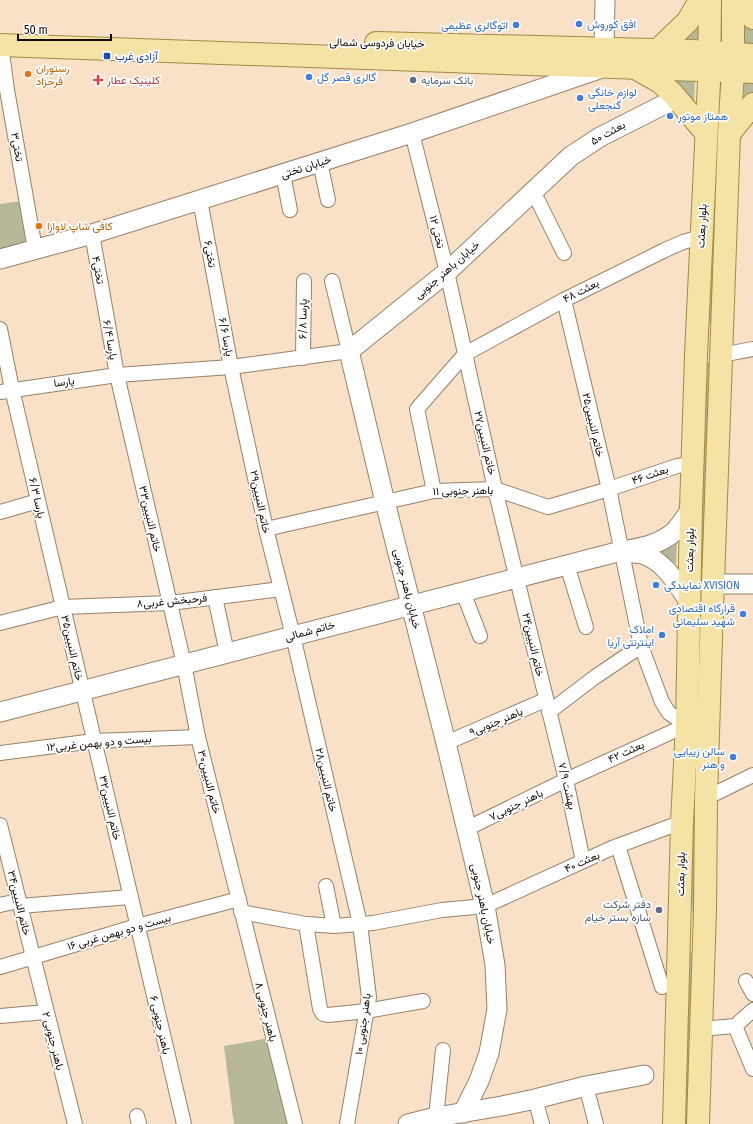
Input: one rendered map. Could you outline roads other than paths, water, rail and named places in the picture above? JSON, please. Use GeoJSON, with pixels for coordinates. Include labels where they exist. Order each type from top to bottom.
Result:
{"type":"FeatureCollection","features":[{"type":"Feature","properties":{"kind":"main road"},"geometry":{"type":"LineString","coordinates":[[658,50],[688,21],[700,0]]}},
{"type":"Feature","properties":{"kind":"main road","name":"بلوار بعثت"},"geometry":{"type":"LineString","coordinates":[[674,1124],[682,822],[687,725],[692,464],[709,61],[710,0]]}},
{"type":"Feature","properties":{"kind":"main road"},"geometry":{"type":"LineString","coordinates":[[698,1124],[704,937],[706,798],[729,134],[743,63],[744,4]]}},
{"type":"Feature","properties":{"kind":"main road","name":"خیابان فردوسی شمالی"},"geometry":{"type":"LineString","coordinates":[[0,41],[607,58],[658,50],[709,61]]}},
{"type":"Feature","properties":{"kind":"main road","name":"خیابان فردوسی شمالی"},"geometry":{"type":"LineString","coordinates":[[607,58],[634,67],[709,61]]}},
{"type":"Feature","properties":{"kind":"main road"},"geometry":{"type":"LineString","coordinates":[[709,61],[743,63]]}},
{"type":"Feature","properties":{"kind":"main road"},"geometry":{"type":"LineString","coordinates":[[634,67],[660,82],[672,93],[706,133]]}},
{"type":"Feature","properties":{"kind":"main road"},"geometry":{"type":"LineString","coordinates":[[729,134],[753,104]]}},
{"type":"Feature","properties":{"kind":"main road"},"geometry":{"type":"LineString","coordinates":[[696,355],[721,355]]}},
{"type":"Feature","properties":{"kind":"main road"},"geometry":{"type":"LineString","coordinates":[[679,936],[704,937]]}},
{"type":"Feature","properties":{"kind":"street"},"geometry":{"type":"LineString","coordinates":[[605,0],[607,58]]}},
{"type":"Feature","properties":{"kind":"street","name":"تختی۳"},"geometry":{"type":"LineString","coordinates":[[0,41],[4,90],[36,249]]}},
{"type":"Feature","properties":{"kind":"street","name":"خیابان تختی"},"geometry":{"type":"LineString","coordinates":[[0,259],[92,234],[412,133],[607,58]]}},
{"type":"Feature","properties":{"kind":"street","name":"بعثت ۵۰"},"geometry":{"type":"LineString","coordinates":[[571,156],[600,137],[668,102]]}},
{"type":"Feature","properties":{"kind":"street","name":"تختی ۱۲"},"geometry":{"type":"LineString","coordinates":[[412,133],[447,272],[465,354]]}},
{"type":"Feature","properties":{"kind":"street","name":"خیابان باهنر جنوبی"},"geometry":{"type":"LineString","coordinates":[[461,1118],[480,1081],[489,1053],[496,1009],[495,965],[485,906],[349,351],[447,272],[571,156]]}},
{"type":"Feature","properties":{"kind":"street"},"geometry":{"type":"LineString","coordinates":[[320,162],[328,200]]}},
{"type":"Feature","properties":{"kind":"street"},"geometry":{"type":"LineString","coordinates":[[283,174],[290,210]]}},
{"type":"Feature","properties":{"kind":"street"},"geometry":{"type":"LineString","coordinates":[[534,191],[564,253]]}},
{"type":"Feature","properties":{"kind":"street","name":"تختی۶"},"geometry":{"type":"LineString","coordinates":[[200,200],[220,307]]}},
{"type":"Feature","properties":{"kind":"street","name":"تختی۴"},"geometry":{"type":"LineString","coordinates":[[92,234],[104,305]]}},
{"type":"Feature","properties":{"kind":"street","name":"بعثت ۴۸"},"geometry":{"type":"LineString","coordinates":[[434,491],[417,408],[465,354],[564,300],[665,250],[683,242],[701,237]]}},
{"type":"Feature","properties":{"kind":"street","name":"پارسا ۶/۸"},"geometry":{"type":"LineString","coordinates":[[303,358],[304,281]]}},
{"type":"Feature","properties":{"kind":"street"},"geometry":{"type":"LineString","coordinates":[[332,281],[349,351]]}},
{"type":"Feature","properties":{"kind":"street","name":"خاتم النبیین۲۵"},"geometry":{"type":"LineString","coordinates":[[564,300],[609,489],[641,646],[666,708],[669,713],[687,725]]}},
{"type":"Feature","properties":{"kind":"street","name":"پارسا ۶/۴"},"geometry":{"type":"LineString","coordinates":[[104,305],[117,375]]}},
{"type":"Feature","properties":{"kind":"street","name":"پارسا ۶/۶"},"geometry":{"type":"LineString","coordinates":[[220,307],[231,367]]}},
{"type":"Feature","properties":{"kind":"street","name":"پارسا ۶/۳"},"geometry":{"type":"LineString","coordinates":[[0,329],[6,390],[38,501],[62,606]]}},
{"type":"Feature","properties":{"kind":"street"},"geometry":{"type":"LineString","coordinates":[[721,355],[753,349]]}},
{"type":"Feature","properties":{"kind":"street","name":"پارسا"},"geometry":{"type":"LineString","coordinates":[[6,390],[117,375],[231,367],[349,351]]}},
{"type":"Feature","properties":{"kind":"street","name":"خاتم النبیین۲۷"},"geometry":{"type":"LineString","coordinates":[[465,354],[495,489],[517,578]]}},
{"type":"Feature","properties":{"kind":"street","name":"خاتم النبیین۲۹"},"geometry":{"type":"LineString","coordinates":[[231,367],[266,529],[293,636]]}},
{"type":"Feature","properties":{"kind":"street","name":"خاتم النبیین۳۳"},"geometry":{"type":"LineString","coordinates":[[117,375],[184,664]]}},
{"type":"Feature","properties":{"kind":"street","name":"بعثت ۴۶"},"geometry":{"type":"LineString","coordinates":[[609,489],[677,466],[692,464]]}},
{"type":"Feature","properties":{"kind":"street","name":"باهنر جنوبی ۱۱"},"geometry":{"type":"LineString","coordinates":[[266,529],[434,491],[495,489],[548,507],[609,489]]}},
{"type":"Feature","properties":{"kind":"street"},"geometry":{"type":"LineString","coordinates":[[0,512],[38,501]]}},
{"type":"Feature","properties":{"kind":"street","name":"خاتم شمالی"},"geometry":{"type":"LineString","coordinates":[[0,712],[621,551],[642,548],[666,537],[675,531],[691,509]]}},
{"type":"Feature","properties":{"kind":"street"},"geometry":{"type":"LineString","coordinates":[[621,551],[642,554],[656,560],[673,578],[690,603]]}},
{"type":"Feature","properties":{"kind":"street"},"geometry":{"type":"LineString","coordinates":[[568,565],[586,627]]}},
{"type":"Feature","properties":{"kind":"street","name":"خاتم النبیین۲۴"},"geometry":{"type":"LineString","coordinates":[[517,578],[547,706]]}},
{"type":"Feature","properties":{"kind":"street"},"geometry":{"type":"LineString","coordinates":[[713,584],[753,584]]}},
{"type":"Feature","properties":{"kind":"street","name":"فرحبخش غربی۸"},"geometry":{"type":"LineString","coordinates":[[0,623],[62,606],[170,603],[281,589]]}},
{"type":"Feature","properties":{"kind":"street"},"geometry":{"type":"LineString","coordinates":[[463,592],[480,636]]}},
{"type":"Feature","properties":{"kind":"street"},"geometry":{"type":"LineString","coordinates":[[216,597],[227,653]]}},
{"type":"Feature","properties":{"kind":"street","name":"خاتم النبیین۳۵"},"geometry":{"type":"LineString","coordinates":[[62,606],[82,690]]}},
{"type":"Feature","properties":{"kind":"street","name":"خاتم النبیین۲۸"},"geometry":{"type":"LineString","coordinates":[[293,636],[360,924]]}},
{"type":"Feature","properties":{"kind":"street","name":"باهنر جنوبی۹"},"geometry":{"type":"LineString","coordinates":[[446,743],[547,706],[595,677],[641,646]]}},
{"type":"Feature","properties":{"kind":"street","name":"خاتم النبیین۳۰"},"geometry":{"type":"LineString","coordinates":[[184,664],[198,736],[240,905]]}},
{"type":"Feature","properties":{"kind":"street","name":"خاتم النبیین۳۲"},"geometry":{"type":"LineString","coordinates":[[82,690],[137,926]]}},
{"type":"Feature","properties":{"kind":"street","name":"بهشت ۷/۹"},"geometry":{"type":"LineString","coordinates":[[547,706],[566,780],[583,861]]}},
{"type":"Feature","properties":{"kind":"street","name":"بعثت ۴۲"},"geometry":{"type":"LineString","coordinates":[[566,780],[687,725]]}},
{"type":"Feature","properties":{"kind":"street","name":"بیست و دو بهمن غربی۱۲"},"geometry":{"type":"LineString","coordinates":[[0,754],[94,741],[198,736]]}},
{"type":"Feature","properties":{"kind":"street"},"geometry":{"type":"LineString","coordinates":[[706,798],[753,775]]}},
{"type":"Feature","properties":{"kind":"street","name":"باهنر جنوبی۷"},"geometry":{"type":"LineString","coordinates":[[466,829],[566,780]]}},
{"type":"Feature","properties":{"kind":"street","name":"بعثت ۴۰"},"geometry":{"type":"LineString","coordinates":[[240,905],[306,924],[334,926],[373,923],[442,910],[485,906],[618,846],[682,822]]}},
{"type":"Feature","properties":{"kind":"street","name":"خاتم النبیین۳۴"},"geometry":{"type":"LineString","coordinates":[[0,825],[32,958]]}},
{"type":"Feature","properties":{"kind":"street"},"geometry":{"type":"LineString","coordinates":[[618,846],[662,987]]}},
{"type":"Feature","properties":{"kind":"street"},"geometry":{"type":"LineString","coordinates":[[326,886],[334,926]]}},
{"type":"Feature","properties":{"kind":"street"},"geometry":{"type":"LineString","coordinates":[[0,905],[130,897]]}},
{"type":"Feature","properties":{"kind":"street","name":"بیست و دو بهمن غربی ۱۶"},"geometry":{"type":"LineString","coordinates":[[0,967],[137,926],[240,905]]}},
{"type":"Feature","properties":{"kind":"street","name":"باهنر جنوبی ۸"},"geometry":{"type":"LineString","coordinates":[[240,905],[295,1124]]}},
{"type":"Feature","properties":{"kind":"street"},"geometry":{"type":"LineString","coordinates":[[306,924],[320,1009],[323,1014],[328,1015],[366,1011],[423,1001]]}},
{"type":"Feature","properties":{"kind":"street","name":"باهنر جنوبی ۱۰"},"geometry":{"type":"LineString","coordinates":[[347,1124],[369,997],[360,924]]}},
{"type":"Feature","properties":{"kind":"street","name":"باهنر جنوبی ۶"},"geometry":{"type":"LineString","coordinates":[[137,926],[184,1124]]}},
{"type":"Feature","properties":{"kind":"street","name":"باهنر جنوبی ۲"},"geometry":{"type":"LineString","coordinates":[[32,958],[75,1124]]}},
{"type":"Feature","properties":{"kind":"street"},"geometry":{"type":"LineString","coordinates":[[746,981],[753,994]]}},
{"type":"Feature","properties":{"kind":"street"},"geometry":{"type":"LineString","coordinates":[[701,1029],[735,1026],[753,1010]]}},
{"type":"Feature","properties":{"kind":"street"},"geometry":{"type":"LineString","coordinates":[[0,1016],[46,1012]]}},
{"type":"Feature","properties":{"kind":"street"},"geometry":{"type":"LineString","coordinates":[[735,1026],[753,1069]]}},
{"type":"Feature","properties":{"kind":"street"},"geometry":{"type":"LineString","coordinates":[[436,1116],[443,1050]]}},
{"type":"Feature","properties":{"kind":"street"},"geometry":{"type":"LineString","coordinates":[[408,1124],[436,1116],[461,1118],[586,1086],[644,1075]]}},
{"type":"Feature","properties":{"kind":"street"},"geometry":{"type":"LineString","coordinates":[[586,1086],[596,1124]]}},
{"type":"Feature","properties":{"kind":"street"},"geometry":{"type":"LineString","coordinates":[[535,1099],[542,1124]]}},
{"type":"Feature","properties":{"kind":"place","name":"افق کوروش"},"geometry":{"type":"Point","coordinates":[579,24]}},
{"type":"Feature","properties":{"kind":"place","name":"اتوگالری عظیمی"},"geometry":{"type":"Point","coordinates":[516,25]}},
{"type":"Feature","properties":{"kind":"place","name":"آزادی غرب"},"geometry":{"type":"Point","coordinates":[107,56]}},
{"type":"Feature","properties":{"kind":"place","name":"رستوران فرحزاد"},"geometry":{"type":"Point","coordinates":[28,74]}},
{"type":"Feature","properties":{"kind":"place","name":"گالری قصر گل"},"geometry":{"type":"Point","coordinates":[309,77]}},
{"type":"Feature","properties":{"kind":"place","name":"کلینیک عطار"},"geometry":{"type":"Point","coordinates":[98,80]}},
{"type":"Feature","properties":{"kind":"place","name":"بانک سرمایه"},"geometry":{"type":"Point","coordinates":[413,80]}},
{"type":"Feature","properties":{"kind":"place","name":"لوازم خانگی گنجعلی"},"geometry":{"type":"Point","coordinates":[580,98]}},
{"type":"Feature","properties":{"kind":"place","name":"همتاز موتور"},"geometry":{"type":"Point","coordinates":[670,116]}},
{"type":"Feature","properties":{"kind":"place","name":"كافى شاپ لاوازا"},"geometry":{"type":"Point","coordinates":[39,226]}},
{"type":"Feature","properties":{"kind":"place","name":"نمایندگی XVISION"},"geometry":{"type":"Point","coordinates":[656,585]}},
{"type":"Feature","properties":{"kind":"place","name":"قرارگاه اقتصادی شهید سلیمانی"},"geometry":{"type":"Point","coordinates":[743,614]}},
{"type":"Feature","properties":{"kind":"place","name":"املاک اینترنتی آریا"},"geometry":{"type":"Point","coordinates":[662,635]}},
{"type":"Feature","properties":{"kind":"place","name":"سالن زیبایی و هنر"},"geometry":{"type":"Point","coordinates":[733,757]}},
{"type":"Feature","properties":{"kind":"place","name":"دفتر شرکت سازه بستر خیام"},"geometry":{"type":"Point","coordinates":[659,910]}}]}
